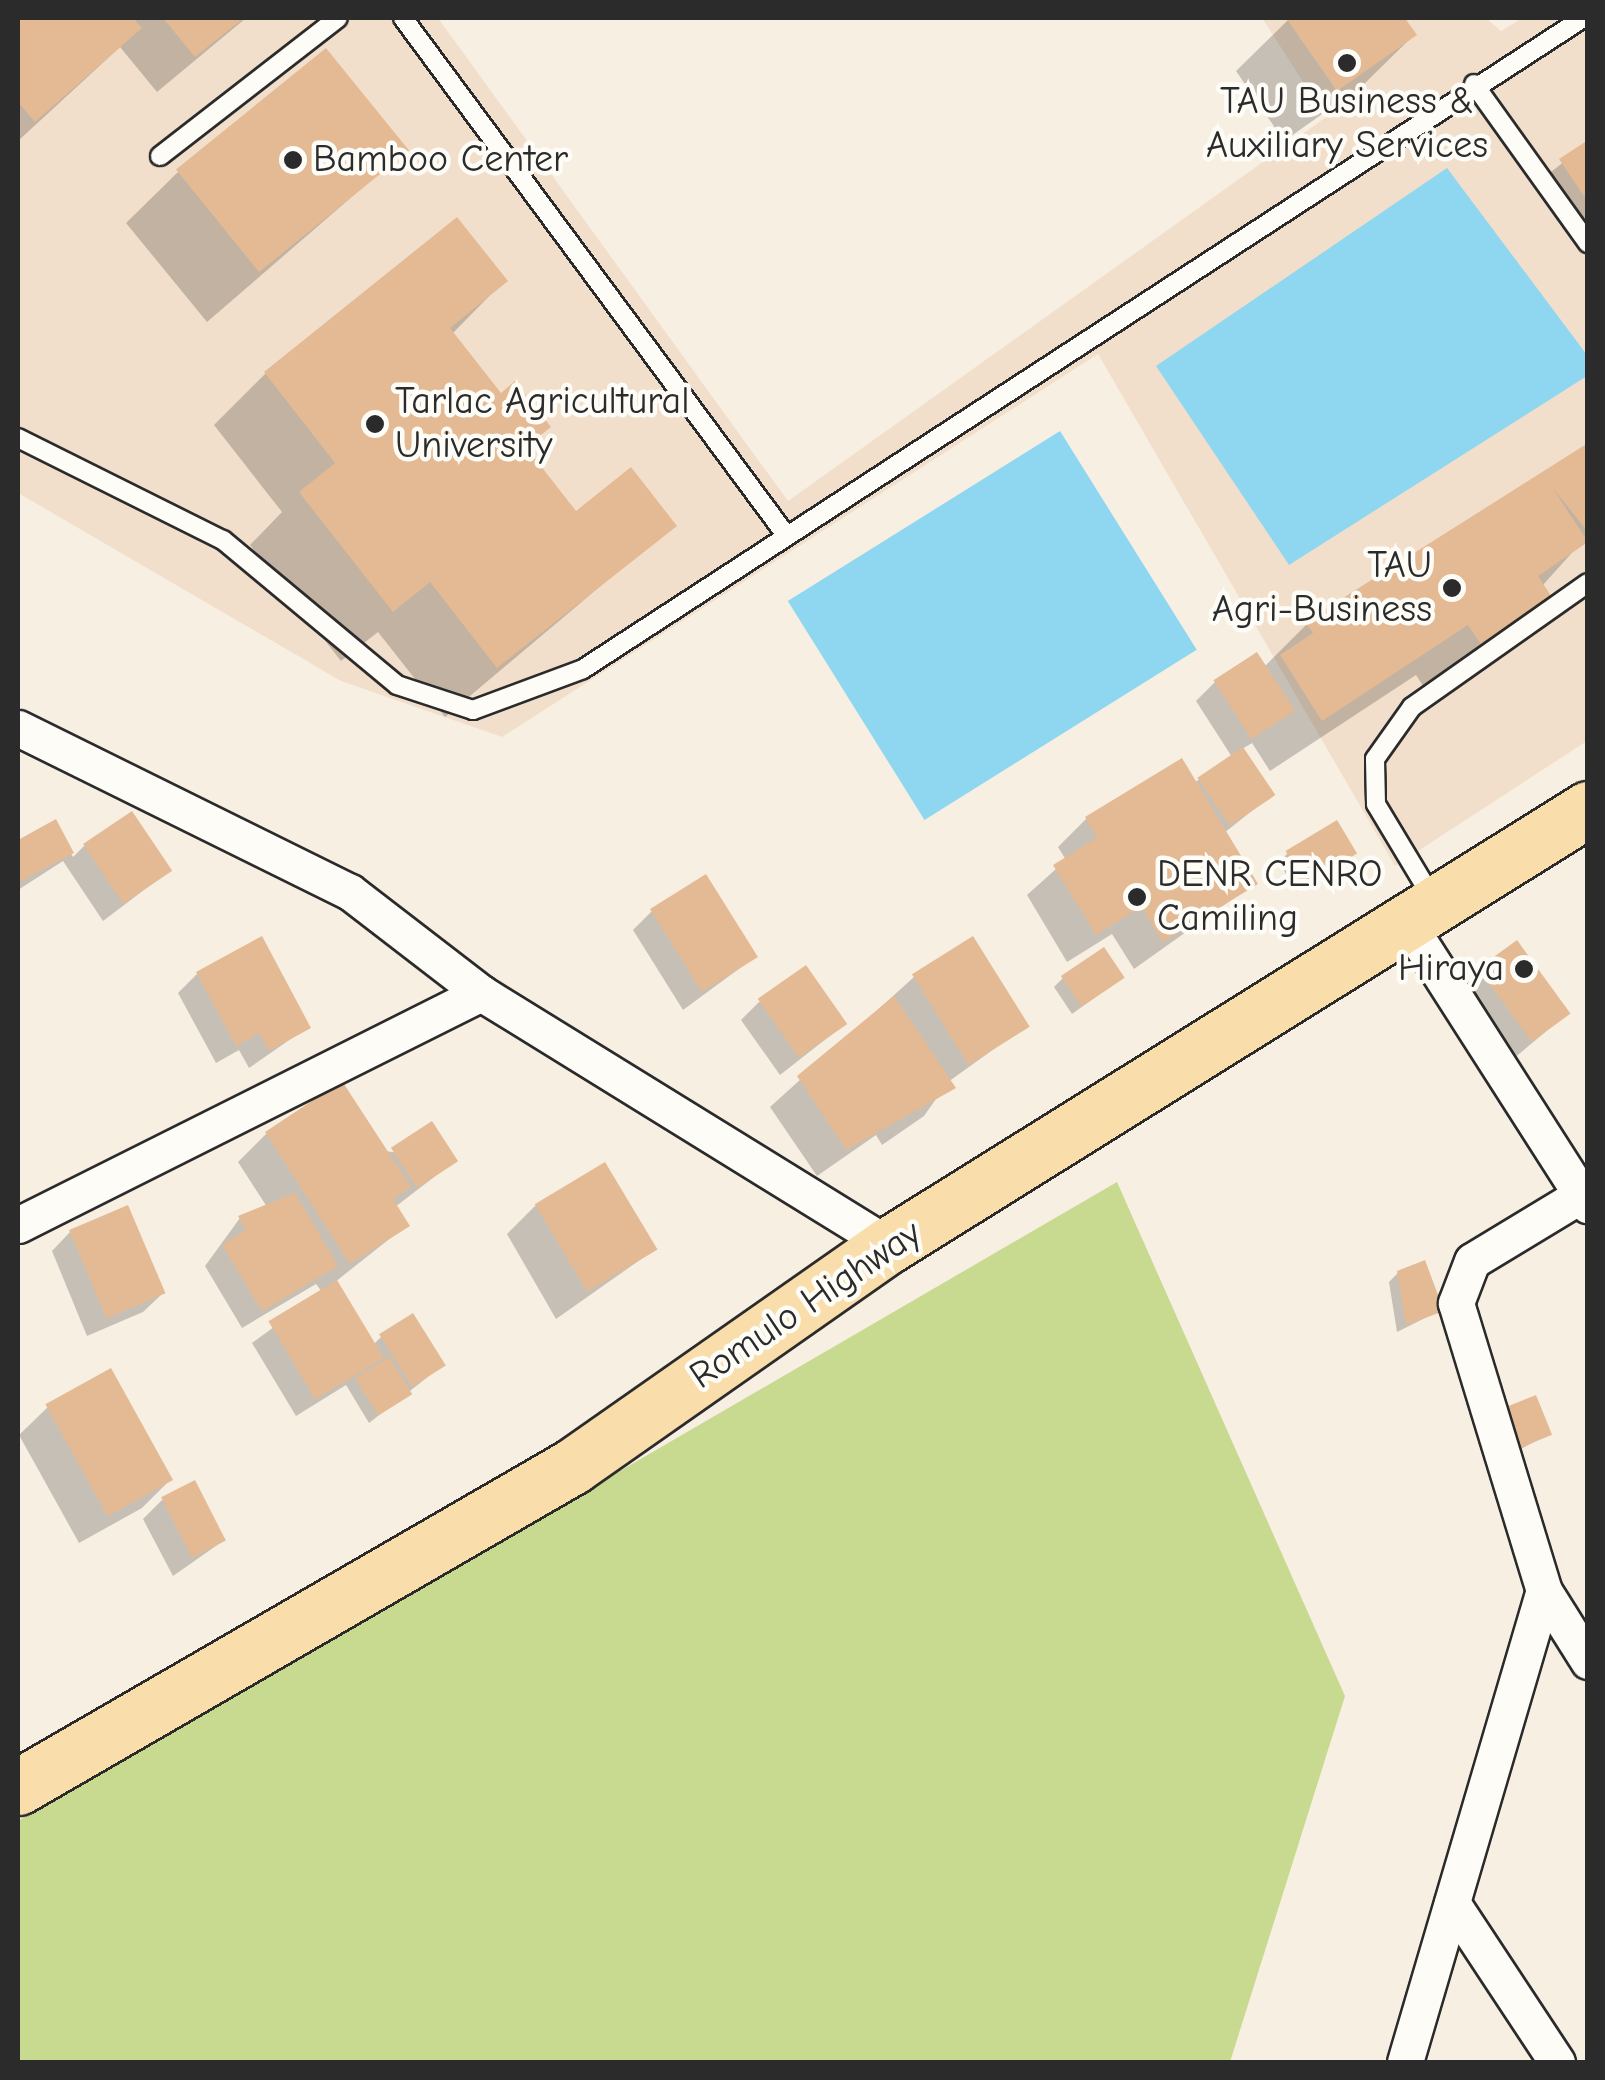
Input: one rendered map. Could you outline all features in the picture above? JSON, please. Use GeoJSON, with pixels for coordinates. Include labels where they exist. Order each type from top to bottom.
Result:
{"type":"FeatureCollection","features":[{"type":"Feature","properties":{"kind":"highway","name":"Romulo Highway"},"geometry":{"type":"LineString","coordinates":[[18,1787],[573,1466],[889,1245],[1588,809]]}},
{"type":"Feature","properties":{"kind":"street"},"geometry":{"type":"LineString","coordinates":[[18,728],[350,892],[481,993],[889,1245]]}},
{"type":"Feature","properties":{"kind":"street"},"geometry":{"type":"LineString","coordinates":[[1422,914],[1584,1200],[1472,1260],[1456,1303],[1544,1591],[1588,1661]]}},
{"type":"Feature","properties":{"kind":"street"},"geometry":{"type":"LineString","coordinates":[[18,1225],[481,993]]}},
{"type":"Feature","properties":{"kind":"street"},"geometry":{"type":"LineString","coordinates":[[1405,2062],[1544,1591]]}},
{"type":"Feature","properties":{"kind":"street"},"geometry":{"type":"LineString","coordinates":[[1452,1903],[1557,2062]]}},
{"type":"Feature","properties":{"kind":"lane"},"geometry":{"type":"LineString","coordinates":[[160,156],[338,18]]}},
{"type":"Feature","properties":{"kind":"lane"},"geometry":{"type":"LineString","coordinates":[[402,18],[783,531]]}},
{"type":"Feature","properties":{"kind":"lane"},"geometry":{"type":"LineString","coordinates":[[18,438],[223,540],[397,685],[473,710],[583,669],[783,531],[1474,84],[1583,18]]}},
{"type":"Feature","properties":{"kind":"lane"},"geometry":{"type":"LineString","coordinates":[[1474,84],[1588,243]]}},
{"type":"Feature","properties":{"kind":"lane"},"geometry":{"type":"LineString","coordinates":[[1422,914],[1376,804],[1374,759],[1412,707],[1588,584]]}},
{"type":"Feature","properties":{"kind":"shaded area","name":"Tarlac Agricultural University"},"geometry":{"type":"Polygon","coordinates":[[[18,18],[438,18],[788,501],[1326,117],[1262,18],[1486,18],[1501,31],[1522,18],[1587,18],[1587,741],[1395,866],[1098,354],[502,737],[341,681],[18,493],[18,18]]]}},
{"type":"Feature","properties":{"kind":"green space"},"geometry":{"type":"Polygon","coordinates":[[[1117,1182],[1345,1696],[1230,2062],[18,2062],[18,1821],[1117,1182]]]}},
{"type":"Feature","properties":{"kind":"water"},"geometry":{"type":"Polygon","coordinates":[[[1447,168],[1587,355],[1587,376],[1289,565],[1156,366],[1447,168]]]}},
{"type":"Feature","properties":{"kind":"water"},"geometry":{"type":"Polygon","coordinates":[[[1060,431],[1197,650],[924,820],[788,601],[1060,431]]]}},
{"type":"Feature","properties":{"kind":"building"},"geometry":{"type":"Polygon","coordinates":[[[18,18],[133,18],[142,28],[35,122],[18,102],[18,18]]]}},
{"type":"Feature","properties":{"kind":"building"},"geometry":{"type":"Polygon","coordinates":[[[163,18],[244,18],[195,57],[163,18]]]}},
{"type":"Feature","properties":{"kind":"building","name":"TAU Business & Auxiliary Services"},"geometry":{"type":"Polygon","coordinates":[[[1286,18],[1405,18],[1417,35],[1337,91],[1286,18]]]}},
{"type":"Feature","properties":{"kind":"building","name":"Bamboo Center"},"geometry":{"type":"Polygon","coordinates":[[[326,48],[409,151],[259,272],[176,169],[326,48]]]}},
{"type":"Feature","properties":{"kind":"building"},"geometry":{"type":"Polygon","coordinates":[[[1588,140],[1588,202],[1559,159],[1588,140]]]}},
{"type":"Feature","properties":{"kind":"building"},"geometry":{"type":"Polygon","coordinates":[[[457,217],[508,281],[450,328],[501,393],[515,381],[551,427],[526,447],[576,511],[631,467],[677,526],[497,668],[430,582],[393,612],[299,492],[335,463],[264,372],[457,217]]]}},
{"type":"Feature","properties":{"kind":"building","name":"TAU Agri-Business"},"geometry":{"type":"Polygon","coordinates":[[[1588,443],[1588,532],[1552,487],[1588,542],[1538,576],[1553,599],[1482,646],[1468,625],[1322,721],[1280,655],[1313,633],[1305,622],[1588,443]]]}},
{"type":"Feature","properties":{"kind":"building"},"geometry":{"type":"Polygon","coordinates":[[[1257,652],[1295,711],[1252,739],[1213,680],[1257,652]]]}},
{"type":"Feature","properties":{"kind":"building"},"geometry":{"type":"Polygon","coordinates":[[[1243,747],[1275,795],[1230,826],[1197,778],[1243,747]]]}},
{"type":"Feature","properties":{"kind":"building"},"geometry":{"type":"Polygon","coordinates":[[[1182,758],[1258,884],[1163,942],[1141,907],[1096,935],[1053,865],[1097,838],[1085,817],[1182,758]]]}},
{"type":"Feature","properties":{"kind":"building"},"geometry":{"type":"Polygon","coordinates":[[[132,811],[172,871],[123,904],[83,844],[132,811]]]}},
{"type":"Feature","properties":{"kind":"building"},"geometry":{"type":"Polygon","coordinates":[[[56,819],[74,853],[19,882],[18,840],[56,819]]]}},
{"type":"Feature","properties":{"kind":"building"},"geometry":{"type":"Polygon","coordinates":[[[1337,820],[1357,853],[1306,884],[1286,851],[1337,820]]]}},
{"type":"Feature","properties":{"kind":"building"},"geometry":{"type":"Polygon","coordinates":[[[706,874],[758,957],[702,992],[650,909],[706,874]]]}},
{"type":"Feature","properties":{"kind":"building"},"geometry":{"type":"Polygon","coordinates":[[[262,936],[311,1028],[269,1051],[259,1033],[236,1046],[196,972],[262,936]]]}},
{"type":"Feature","properties":{"kind":"building"},"geometry":{"type":"Polygon","coordinates":[[[973,936],[1030,1027],[969,1065],[912,974],[973,936]]]}},
{"type":"Feature","properties":{"kind":"building"},"geometry":{"type":"Polygon","coordinates":[[[1517,940],[1570,1014],[1532,1042],[1478,968],[1517,940]]]}},
{"type":"Feature","properties":{"kind":"building"},"geometry":{"type":"Polygon","coordinates":[[[1104,947],[1125,978],[1082,1007],[1061,976],[1104,947]]]}},
{"type":"Feature","properties":{"kind":"building"},"geometry":{"type":"Polygon","coordinates":[[[806,965],[847,1024],[799,1058],[758,999],[806,965]]]}},
{"type":"Feature","properties":{"kind":"building"},"geometry":{"type":"Polygon","coordinates":[[[894,996],[956,1088],[846,1150],[797,1076],[894,996]]]}},
{"type":"Feature","properties":{"kind":"building"},"geometry":{"type":"Polygon","coordinates":[[[342,1081],[411,1187],[393,1199],[410,1226],[350,1264],[265,1132],[342,1081]]]}},
{"type":"Feature","properties":{"kind":"building"},"geometry":{"type":"Polygon","coordinates":[[[432,1121],[458,1161],[417,1188],[391,1148],[432,1121]]]}},
{"type":"Feature","properties":{"kind":"building"},"geometry":{"type":"Polygon","coordinates":[[[605,1162],[658,1249],[587,1292],[535,1204],[605,1162]]]}},
{"type":"Feature","properties":{"kind":"building"},"geometry":{"type":"Polygon","coordinates":[[[295,1193],[338,1266],[262,1311],[222,1245],[246,1230],[238,1216],[295,1193]]]}},
{"type":"Feature","properties":{"kind":"building"},"geometry":{"type":"Polygon","coordinates":[[[128,1205],[166,1293],[107,1318],[69,1230],[128,1205]]]}},
{"type":"Feature","properties":{"kind":"building"},"geometry":{"type":"Polygon","coordinates":[[[1425,1260],[1444,1311],[1406,1325],[1397,1271],[1425,1260]]]}},
{"type":"Feature","properties":{"kind":"building"},"geometry":{"type":"Polygon","coordinates":[[[337,1280],[384,1358],[315,1399],[268,1321],[337,1280]]]}},
{"type":"Feature","properties":{"kind":"building"},"geometry":{"type":"Polygon","coordinates":[[[413,1313],[446,1366],[412,1387],[379,1334],[413,1313]]]}},
{"type":"Feature","properties":{"kind":"building"},"geometry":{"type":"Polygon","coordinates":[[[389,1357],[412,1394],[378,1416],[355,1378],[389,1357]]]}},
{"type":"Feature","properties":{"kind":"building"},"geometry":{"type":"Polygon","coordinates":[[[111,1368],[173,1480],[107,1516],[45,1404],[111,1368]]]}},
{"type":"Feature","properties":{"kind":"building"},"geometry":{"type":"Polygon","coordinates":[[[1536,1395],[1552,1435],[1516,1449],[1500,1410],[1536,1395]]]}},
{"type":"Feature","properties":{"kind":"building"},"geometry":{"type":"Polygon","coordinates":[[[195,1480],[226,1541],[192,1558],[161,1497],[195,1480]]]}},
{"type":"Feature","properties":{"kind":"place","name":"TAU Business & Auxiliary Services"},"geometry":{"type":"Point","coordinates":[1347,63]}},
{"type":"Feature","properties":{"kind":"place","name":"Bamboo Center"},"geometry":{"type":"Point","coordinates":[293,160]}},
{"type":"Feature","properties":{"kind":"place","name":"Tarlac Agricultural University"},"geometry":{"type":"Point","coordinates":[375,424]}},
{"type":"Feature","properties":{"kind":"place","name":"TAU Agri-Business"},"geometry":{"type":"Point","coordinates":[1452,588]}},
{"type":"Feature","properties":{"kind":"place","name":"DENR CENRO Camiling"},"geometry":{"type":"Point","coordinates":[1137,897]}},
{"type":"Feature","properties":{"kind":"place","name":"Hiraya"},"geometry":{"type":"Point","coordinates":[1524,969]}}]}
